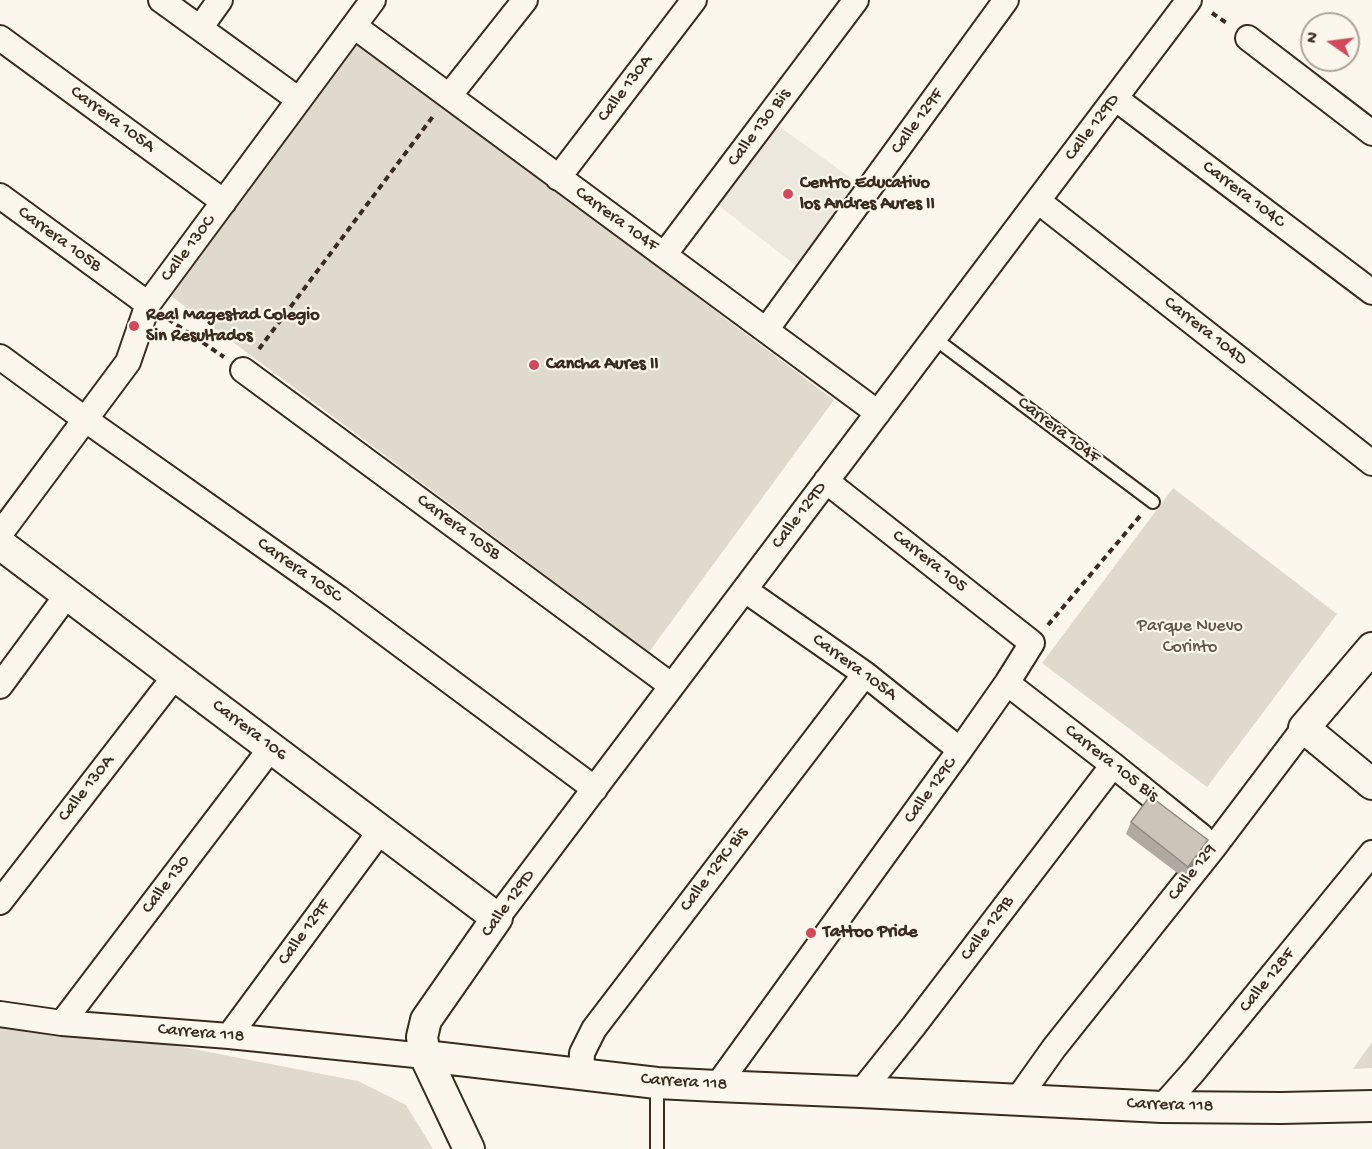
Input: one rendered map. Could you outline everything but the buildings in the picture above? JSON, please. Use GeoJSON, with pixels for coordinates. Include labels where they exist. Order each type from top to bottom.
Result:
{"type":"FeatureCollection","features":[{"type":"Feature","properties":{"kind":"street"},"geometry":{"type":"LineString","coordinates":[[161,0],[299,100]]}},
{"type":"Feature","properties":{"kind":"street"},"geometry":{"type":"LineString","coordinates":[[200,28],[220,0]]}},
{"type":"Feature","properties":{"kind":"street","name":"Calle 130C"},"geometry":{"type":"LineString","coordinates":[[0,534],[128,362],[148,304],[373,0]]}},
{"type":"Feature","properties":{"kind":"street"},"geometry":{"type":"LineString","coordinates":[[448,96],[525,0]]}},
{"type":"Feature","properties":{"kind":"street","name":"Calle 130A"},"geometry":{"type":"LineString","coordinates":[[558,178],[694,0]]}},
{"type":"Feature","properties":{"kind":"street","name":"Calle 130 Bis"},"geometry":{"type":"LineString","coordinates":[[664,255],[856,0]]}},
{"type":"Feature","properties":{"kind":"street","name":"Calle 129F"},"geometry":{"type":"LineString","coordinates":[[766,330],[1006,0]]}},
{"type":"Feature","properties":{"kind":"street","name":"Calle 129D"},"geometry":{"type":"LineString","coordinates":[[424,1047],[426,1020],[497,918],[1189,0]]}},
{"type":"Feature","properties":{"kind":"street","name":"Carrera 104F"},"geometry":{"type":"LineString","coordinates":[[354,26],[878,413]]}},
{"type":"Feature","properties":{"kind":"street","name":"Carrera 105A"},"geometry":{"type":"LineString","coordinates":[[0,38],[224,202]]}},
{"type":"Feature","properties":{"kind":"street"},"geometry":{"type":"LineString","coordinates":[[1248,38],[1372,133]]}},
{"type":"Feature","properties":{"kind":"street","name":"Carrera 104C"},"geometry":{"type":"LineString","coordinates":[[1115,98],[1372,292]]}},
{"type":"Feature","properties":{"kind":"street","name":"Carrera 105B"},"geometry":{"type":"LineString","coordinates":[[0,196],[148,304]]}},
{"type":"Feature","properties":{"kind":"street","name":"Carrera 104D"},"geometry":{"type":"LineString","coordinates":[[1038,201],[1372,463]]}},
{"type":"Feature","properties":{"kind":"street","name":"Carrera 105C"},"geometry":{"type":"LineString","coordinates":[[0,357],[338,598],[595,789]]}},
{"type":"Feature","properties":{"kind":"street","name":"Carrera 105B"},"geometry":{"type":"LineString","coordinates":[[243,370],[672,686]]}},
{"type":"Feature","properties":{"kind":"street","name":"Carrera 105"},"geometry":{"type":"LineString","coordinates":[[826,481],[1032,643]]}},
{"type":"Feature","properties":{"kind":"street","name":"Carrera 106"},"geometry":{"type":"LineString","coordinates":[[0,544],[497,918]]}},
{"type":"Feature","properties":{"kind":"street","name":"Carrera 105A"},"geometry":{"type":"LineString","coordinates":[[744,590],[865,674],[960,750]]}},
{"type":"Feature","properties":{"kind":"street"},"geometry":{"type":"LineString","coordinates":[[0,686],[67,595]]}},
{"type":"Feature","properties":{"kind":"street","name":"Calle 129C"},"geometry":{"type":"LineString","coordinates":[[717,1086],[1007,684],[1032,643]]}},
{"type":"Feature","properties":{"kind":"street","name":"Calle 129"},"geometry":{"type":"LineString","coordinates":[[1017,1100],[1054,1047],[1214,847],[1304,728],[1372,648]]}},
{"type":"Feature","properties":{"kind":"street","name":"Calle 129C Bis"},"geometry":{"type":"LineString","coordinates":[[581,1075],[582,1053],[594,1029],[865,674]]}},
{"type":"Feature","properties":{"kind":"street","name":"Calle 130A"},"geometry":{"type":"LineString","coordinates":[[0,902],[175,676]]}},
{"type":"Feature","properties":{"kind":"street","name":"Carrera 105 Bis"},"geometry":{"type":"LineString","coordinates":[[1007,684],[1113,765],[1214,847]]}},
{"type":"Feature","properties":{"kind":"street"},"geometry":{"type":"LineString","coordinates":[[1304,728],[1372,784]]}},
{"type":"Feature","properties":{"kind":"street","name":"Calle 130"},"geometry":{"type":"LineString","coordinates":[[62,1023],[271,748]]}},
{"type":"Feature","properties":{"kind":"street","name":"Calle 129B"},"geometry":{"type":"LineString","coordinates":[[861,1092],[1113,765]]}},
{"type":"Feature","properties":{"kind":"street","name":"Calle 129F"},"geometry":{"type":"LineString","coordinates":[[229,1036],[381,830]]}},
{"type":"Feature","properties":{"kind":"street","name":"Calle 128F"},"geometry":{"type":"LineString","coordinates":[[1162,1107],[1372,853]]}},
{"type":"Feature","properties":{"kind":"street","name":"Carrera 118"},"geometry":{"type":"LineString","coordinates":[[0,1014],[62,1023],[229,1036],[424,1047],[581,1075],[657,1083],[1162,1107],[1372,1106]]}},
{"type":"Feature","properties":{"kind":"street"},"geometry":{"type":"LineString","coordinates":[[424,1047],[469,1149]]}},
{"type":"Feature","properties":{"kind":"lane","name":"Carrera 104F"},"geometry":{"type":"LineString","coordinates":[[934,338],[1153,502]]}},
{"type":"Feature","properties":{"kind":"lane"},"geometry":{"type":"LineString","coordinates":[[657,1083],[657,1149]]}},
{"type":"Feature","properties":{"kind":"path"},"geometry":{"type":"LineString","coordinates":[[1212,13],[1248,38]]}},
{"type":"Feature","properties":{"kind":"path"},"geometry":{"type":"LineString","coordinates":[[148,304],[243,370],[448,96]]}},
{"type":"Feature","properties":{"kind":"path"},"geometry":{"type":"LineString","coordinates":[[1032,643],[1153,502]]}},
{"type":"Feature","properties":{"kind":"shaded area","name":"Centro Educativo los Andres Aures II"},"geometry":{"type":"Polygon","coordinates":[[[776,124],[859,184],[799,268],[718,205],[776,124]]]}},
{"type":"Feature","properties":{"kind":"green space","name":"Cancha Aures II"},"geometry":{"type":"Polygon","coordinates":[[[357,44],[453,116],[456,113],[834,400],[649,652],[171,296],[357,44]]]}},
{"type":"Feature","properties":{"kind":"green space","name":"Parque Nuevo Corinto"},"geometry":{"type":"Polygon","coordinates":[[[1173,488],[1337,614],[1207,787],[1042,663],[1173,488]]]}},
{"type":"Feature","properties":{"kind":"green space"},"geometry":{"type":"Polygon","coordinates":[[[9,1022],[188,1048],[358,1081],[406,1105],[433,1149],[0,1149],[0,1023],[9,1022]]]}},
{"type":"Feature","properties":{"kind":"green space"},"geometry":{"type":"Polygon","coordinates":[[[1372,1042],[1372,1068],[1353,1069],[1372,1042]]]}},
{"type":"Feature","properties":{"kind":"place","name":"Centro Educativo los Andres Aures II"},"geometry":{"type":"Point","coordinates":[788,194]}},
{"type":"Feature","properties":{"kind":"place","name":"Real Magestad Colegio Sin Resultados"},"geometry":{"type":"Point","coordinates":[134,326]}},
{"type":"Feature","properties":{"kind":"place","name":"Cancha Aures II"},"geometry":{"type":"Point","coordinates":[534,365]}},
{"type":"Feature","properties":{"kind":"place","name":"Tattoo Pride"},"geometry":{"type":"Point","coordinates":[811,933]}}]}
